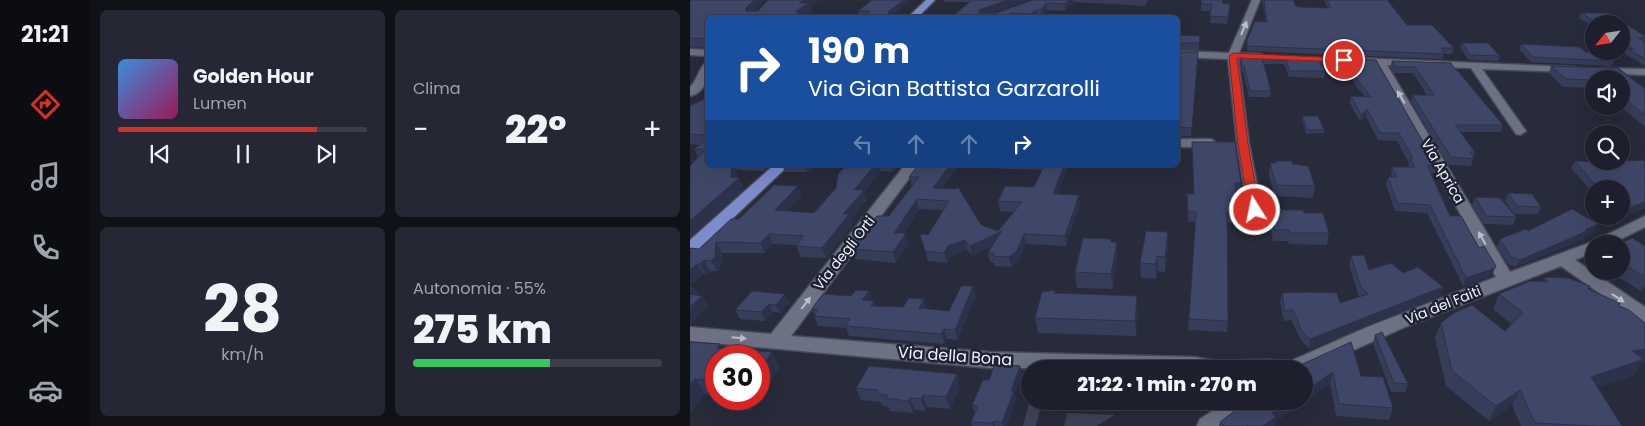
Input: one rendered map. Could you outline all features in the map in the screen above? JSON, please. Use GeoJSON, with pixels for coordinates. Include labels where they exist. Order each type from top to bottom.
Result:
{"type":"FeatureCollection","features":[{"type":"Feature","properties":{"kind":"main road"},"geometry":{"type":"LineString","coordinates":[[914,15],[931,0]]}},
{"type":"Feature","properties":{"kind":"main road"},"geometry":{"type":"LineString","coordinates":[[690,249],[780,167]]}},
{"type":"Feature","properties":{"kind":"street"},"geometry":{"type":"LineString","coordinates":[[1255,210],[1234,143],[1233,56],[1256,0]]}},
{"type":"Feature","properties":{"kind":"street"},"geometry":{"type":"LineString","coordinates":[[690,52],[705,52]]}},
{"type":"Feature","properties":{"kind":"street"},"geometry":{"type":"LineString","coordinates":[[1180,54],[1272,57]]}},
{"type":"Feature","properties":{"kind":"street"},"geometry":{"type":"LineString","coordinates":[[1351,60],[1645,72]]}},
{"type":"Feature","properties":{"kind":"street","name":"Via Aprica"},"geometry":{"type":"LineString","coordinates":[[1380,62],[1506,280]]}},
{"type":"Feature","properties":{"kind":"street"},"geometry":{"type":"LineString","coordinates":[[1475,66],[1520,131]]}},
{"type":"Feature","properties":{"kind":"street"},"geometry":{"type":"LineString","coordinates":[[690,93],[705,69]]}},
{"type":"Feature","properties":{"kind":"street"},"geometry":{"type":"LineString","coordinates":[[1180,143],[1234,143]]}},
{"type":"Feature","properties":{"kind":"street","name":"Via degli Orti"},"geometry":{"type":"LineString","coordinates":[[776,341],[910,167]]}},
{"type":"Feature","properties":{"kind":"street"},"geometry":{"type":"LineString","coordinates":[[1616,235],[1645,221]]}},
{"type":"Feature","properties":{"kind":"street","name":"Via del Faiti"},"geometry":{"type":"LineString","coordinates":[[1312,360],[1329,351],[1585,250]]}},
{"type":"Feature","properties":{"kind":"street"},"geometry":{"type":"LineString","coordinates":[[1563,260],[1645,316]]}},
{"type":"Feature","properties":{"kind":"street","name":"Via della Bona"},"geometry":{"type":"LineString","coordinates":[[690,334],[990,360],[1021,361]]}},
{"type":"Feature","properties":{"kind":"street"},"geometry":{"type":"LineString","coordinates":[[1208,426],[1232,410]]}},
{"type":"Feature","properties":{"kind":"shaded area"},"geometry":{"type":"Polygon","coordinates":[[[1273,358],[1272,360],[1233,359],[1273,358]]]}},
{"type":"Feature","properties":{"kind":"shaded area"},"geometry":{"type":"Polygon","coordinates":[[[1027,410],[1040,410],[1036,426],[1023,426],[1027,410]]]}},
{"type":"Feature","properties":{"kind":"shaded area"},"geometry":{"type":"Polygon","coordinates":[[[1067,413],[1115,415],[1096,426],[1064,426],[1067,413]]]}},
{"type":"Feature","properties":{"kind":"building"},"geometry":{"type":"Polygon","coordinates":[[[690,0],[754,0],[746,8],[746,11],[758,11],[768,0],[804,0],[799,3],[809,3],[795,12],[800,12],[796,15],[705,15],[705,39],[690,38],[690,0]]]}},
{"type":"Feature","properties":{"kind":"building"},"geometry":{"type":"Polygon","coordinates":[[[872,0],[904,0],[888,12],[890,12],[887,15],[865,15],[870,11],[858,11],[872,0]]]}},
{"type":"Feature","properties":{"kind":"building"},"geometry":{"type":"Polygon","coordinates":[[[972,0],[1008,0],[979,10],[979,13],[996,13],[1033,0],[1069,0],[1065,4],[1046,3],[1041,10],[1036,10],[1031,14],[954,15],[972,0]]]}},
{"type":"Feature","properties":{"kind":"building"},"geometry":{"type":"Polygon","coordinates":[[[1201,0],[1223,0],[1222,3],[1230,4],[1228,17],[1210,16],[1212,4],[1202,4],[1201,0]]]}},
{"type":"Feature","properties":{"kind":"building"},"geometry":{"type":"Polygon","coordinates":[[[1264,0],[1293,0],[1296,6],[1299,7],[1331,8],[1327,0],[1387,0],[1407,25],[1432,25],[1454,48],[1441,48],[1444,54],[1247,46],[1247,40],[1255,21],[1267,22],[1264,0]]]}},
{"type":"Feature","properties":{"kind":"building"},"geometry":{"type":"Polygon","coordinates":[[[1581,13],[1609,13],[1611,15],[1585,15],[1581,13]]]}},
{"type":"Feature","properties":{"kind":"building"},"geometry":{"type":"Polygon","coordinates":[[[1630,27],[1645,36],[1645,38],[1638,38],[1645,42],[1645,59],[1630,50],[1633,49],[1630,47],[1630,27]]]}},
{"type":"Feature","properties":{"kind":"building"},"geometry":{"type":"Polygon","coordinates":[[[1180,35],[1200,36],[1199,43],[1180,43],[1180,35]]]}},
{"type":"Feature","properties":{"kind":"building"},"geometry":{"type":"Polygon","coordinates":[[[1462,43],[1488,43],[1500,56],[1470,55],[1462,43]]]}},
{"type":"Feature","properties":{"kind":"building"},"geometry":{"type":"Polygon","coordinates":[[[1521,44],[1580,47],[1585,51],[1585,60],[1533,57],[1521,44]]]}},
{"type":"Feature","properties":{"kind":"building"},"geometry":{"type":"Polygon","coordinates":[[[1180,52],[1198,52],[1192,128],[1180,127],[1180,52]]]}},
{"type":"Feature","properties":{"kind":"building"},"geometry":{"type":"Polygon","coordinates":[[[1241,55],[1376,60],[1437,166],[1427,165],[1450,216],[1461,216],[1479,248],[1484,246],[1496,266],[1495,268],[1466,278],[1430,205],[1397,203],[1388,177],[1397,177],[1392,167],[1415,167],[1410,158],[1413,158],[1399,133],[1380,133],[1367,109],[1361,115],[1351,96],[1371,97],[1357,79],[1348,62],[1318,60],[1325,71],[1290,71],[1285,58],[1262,58],[1271,91],[1250,91],[1244,66],[1242,66],[1241,55]]]}},
{"type":"Feature","properties":{"kind":"building"},"geometry":{"type":"Polygon","coordinates":[[[1392,61],[1451,63],[1503,125],[1455,125],[1475,152],[1470,152],[1474,159],[1451,157],[1412,95],[1434,95],[1415,67],[1395,67],[1392,61]]]}},
{"type":"Feature","properties":{"kind":"building"},"geometry":{"type":"Polygon","coordinates":[[[1551,66],[1618,68],[1621,70],[1585,70],[1585,80],[1566,79],[1551,66]]]}},
{"type":"Feature","properties":{"kind":"building"},"geometry":{"type":"Polygon","coordinates":[[[1630,77],[1645,89],[1645,115],[1630,103],[1630,77]]]}},
{"type":"Feature","properties":{"kind":"building"},"geometry":{"type":"Polygon","coordinates":[[[705,98],[705,135],[690,134],[690,106],[705,98]]]}},
{"type":"Feature","properties":{"kind":"building"},"geometry":{"type":"Polygon","coordinates":[[[1302,116],[1318,116],[1324,130],[1307,130],[1302,116]]]}},
{"type":"Feature","properties":{"kind":"building"},"geometry":{"type":"Polygon","coordinates":[[[705,140],[705,149],[694,149],[705,140]]]}},
{"type":"Feature","properties":{"kind":"building"},"geometry":{"type":"Polygon","coordinates":[[[1192,142],[1235,142],[1241,183],[1235,183],[1238,213],[1227,212],[1228,321],[1189,319],[1196,212],[1188,212],[1187,194],[1194,194],[1192,142]]]}},
{"type":"Feature","properties":{"kind":"building"},"geometry":{"type":"Polygon","coordinates":[[[705,150],[705,167],[732,167],[731,177],[739,178],[690,221],[690,166],[705,150]]]}},
{"type":"Feature","properties":{"kind":"building"},"geometry":{"type":"Polygon","coordinates":[[[1643,160],[1645,162],[1645,202],[1630,208],[1630,180],[1591,180],[1575,161],[1585,161],[1585,170],[1630,170],[1630,161],[1643,160]]]}},
{"type":"Feature","properties":{"kind":"building"},"geometry":{"type":"Polygon","coordinates":[[[1275,161],[1291,161],[1293,164],[1308,166],[1315,186],[1276,185],[1270,163],[1276,163],[1275,161]]]}},
{"type":"Feature","properties":{"kind":"building"},"geometry":{"type":"Polygon","coordinates":[[[873,167],[854,190],[864,190],[843,214],[849,214],[822,248],[796,246],[804,236],[769,234],[760,243],[716,242],[715,257],[711,261],[704,260],[690,270],[690,249],[699,249],[731,219],[739,219],[774,185],[798,186],[775,210],[814,213],[836,188],[838,174],[844,168],[873,167]]]}},
{"type":"Feature","properties":{"kind":"building"},"geometry":{"type":"Polygon","coordinates":[[[916,167],[949,167],[933,188],[956,189],[958,187],[981,225],[998,231],[1022,202],[998,201],[1005,186],[1034,187],[1043,167],[1063,167],[1053,194],[1079,195],[1065,236],[1024,234],[1017,251],[1009,257],[993,256],[994,253],[988,252],[1002,231],[970,246],[965,240],[948,246],[944,253],[925,251],[920,234],[928,235],[949,201],[917,199],[894,233],[906,233],[893,252],[851,249],[877,216],[889,216],[919,177],[909,177],[916,167]]]}},
{"type":"Feature","properties":{"kind":"building"},"geometry":{"type":"Polygon","coordinates":[[[1508,193],[1532,194],[1541,207],[1517,206],[1508,193]]]}},
{"type":"Feature","properties":{"kind":"building"},"geometry":{"type":"Polygon","coordinates":[[[1475,197],[1500,198],[1516,217],[1486,216],[1475,197]]]}},
{"type":"Feature","properties":{"kind":"building"},"geometry":{"type":"Polygon","coordinates":[[[1572,209],[1585,216],[1585,225],[1596,225],[1585,230],[1587,231],[1520,260],[1511,257],[1500,239],[1526,229],[1528,231],[1572,209]]]}},
{"type":"Feature","properties":{"kind":"building"},"geometry":{"type":"Polygon","coordinates":[[[1281,210],[1303,210],[1304,213],[1323,213],[1329,233],[1291,233],[1290,230],[1274,230],[1271,212],[1281,212],[1281,210]]]}},
{"type":"Feature","properties":{"kind":"building"},"geometry":{"type":"Polygon","coordinates":[[[1146,231],[1168,232],[1165,257],[1157,256],[1156,264],[1140,263],[1146,231]]]}},
{"type":"Feature","properties":{"kind":"building"},"geometry":{"type":"Polygon","coordinates":[[[1083,238],[1111,239],[1111,242],[1117,242],[1111,274],[1075,272],[1083,238]]]}},
{"type":"Feature","properties":{"kind":"building"},"geometry":{"type":"Polygon","coordinates":[[[1632,238],[1645,246],[1645,277],[1630,268],[1630,239],[1632,238]]]}},
{"type":"Feature","properties":{"kind":"building"},"geometry":{"type":"Polygon","coordinates":[[[1364,255],[1369,270],[1391,263],[1403,273],[1418,267],[1443,287],[1310,339],[1302,331],[1293,310],[1285,311],[1282,293],[1337,293],[1340,303],[1368,294],[1361,287],[1351,256],[1364,255]]]}},
{"type":"Feature","properties":{"kind":"building"},"geometry":{"type":"Polygon","coordinates":[[[1545,277],[1568,278],[1590,286],[1588,289],[1620,303],[1619,306],[1629,310],[1645,323],[1645,349],[1632,351],[1644,359],[1591,377],[1622,426],[1535,423],[1520,390],[1496,406],[1452,371],[1441,323],[1454,313],[1472,305],[1505,331],[1523,313],[1499,294],[1530,281],[1548,282],[1545,277]]]}},
{"type":"Feature","properties":{"kind":"building"},"geometry":{"type":"Polygon","coordinates":[[[961,286],[973,286],[955,330],[944,329],[941,334],[845,326],[850,319],[814,316],[818,310],[812,309],[823,294],[851,296],[856,290],[869,291],[862,300],[874,301],[871,306],[903,307],[909,298],[924,299],[919,308],[949,311],[961,286]]]}},
{"type":"Feature","properties":{"kind":"building"},"geometry":{"type":"Polygon","coordinates":[[[1055,290],[1054,293],[1137,296],[1135,321],[1035,318],[1042,292],[1055,290]]]}},
{"type":"Feature","properties":{"kind":"building"},"geometry":{"type":"Polygon","coordinates":[[[752,291],[785,294],[776,305],[769,304],[761,312],[735,310],[752,291]]]}},
{"type":"Feature","properties":{"kind":"building"},"geometry":{"type":"Polygon","coordinates":[[[690,294],[702,296],[690,307],[690,294]]]}},
{"type":"Feature","properties":{"kind":"building"},"geometry":{"type":"Polygon","coordinates":[[[1382,332],[1408,384],[1394,383],[1375,335],[1382,332]]]}},
{"type":"Feature","properties":{"kind":"building"},"geometry":{"type":"Polygon","coordinates":[[[690,342],[720,344],[705,345],[705,380],[695,379],[690,385],[690,342]]]}},
{"type":"Feature","properties":{"kind":"building"},"geometry":{"type":"Polygon","coordinates":[[[1351,342],[1361,376],[1383,377],[1393,408],[1339,404],[1333,372],[1313,386],[1313,360],[1311,360],[1351,342]]]}},
{"type":"Feature","properties":{"kind":"building"},"geometry":{"type":"Polygon","coordinates":[[[995,364],[1020,366],[1011,391],[1014,391],[1002,422],[971,422],[978,406],[972,405],[983,380],[989,380],[995,364]]]}},
{"type":"Feature","properties":{"kind":"building"},"geometry":{"type":"Polygon","coordinates":[[[869,366],[957,374],[946,397],[923,395],[921,399],[910,398],[908,401],[886,398],[887,395],[878,394],[877,390],[856,388],[869,366]]]}},
{"type":"Feature","properties":{"kind":"building"},"geometry":{"type":"Polygon","coordinates":[[[1236,410],[1276,410],[1272,413],[1276,417],[1263,426],[1224,426],[1220,422],[1236,410]]]}},
{"type":"Feature","properties":{"kind":"route"},"geometry":{"type":"LineString","coordinates":[[1255,210],[1243,144],[1233,56],[1344,60]]}}]}
